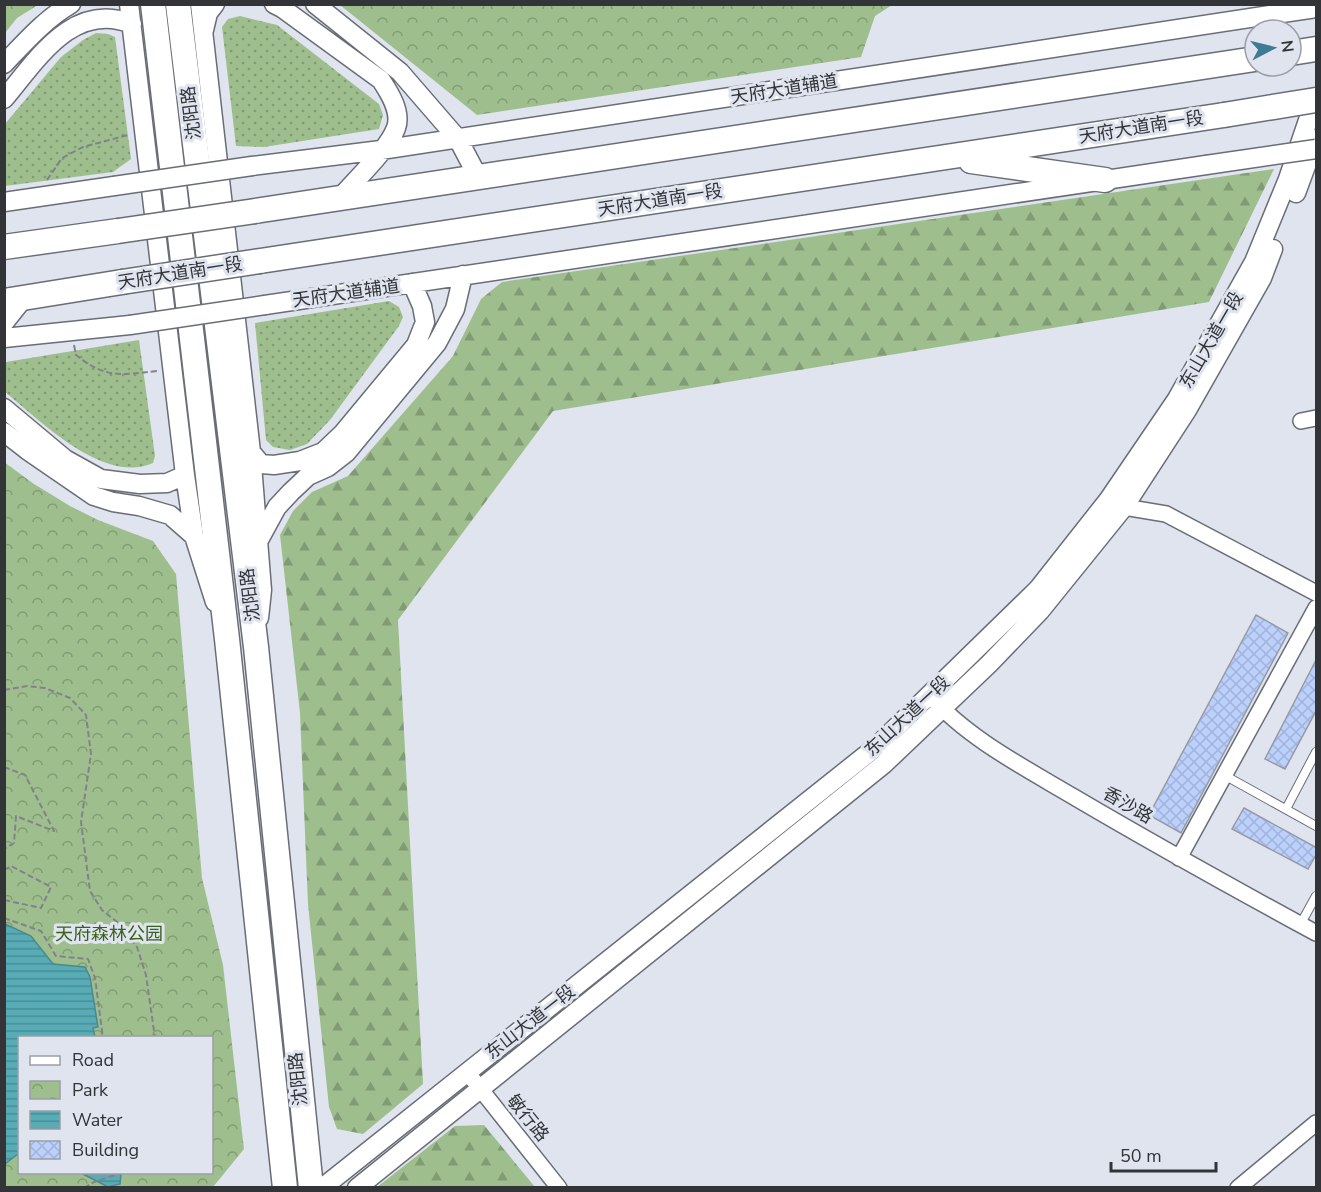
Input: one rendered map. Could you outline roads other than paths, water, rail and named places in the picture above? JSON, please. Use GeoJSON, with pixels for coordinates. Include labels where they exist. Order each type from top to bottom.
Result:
{"type":"FeatureCollection","features":[{"type":"Feature","properties":{"kind":"main road","name":"沈阳路"},"geometry":{"type":"LineString","coordinates":[[153,4],[226,639],[285,1188]]}},
{"type":"Feature","properties":{"kind":"main road","name":"沈阳路"},"geometry":{"type":"LineString","coordinates":[[178,4],[256,647],[310,1188]]}},
{"type":"Feature","properties":{"kind":"main road"},"geometry":{"type":"LineString","coordinates":[[4,247],[255,211],[1243,60]]}},
{"type":"Feature","properties":{"kind":"main road","name":"天府大道南一段"},"geometry":{"type":"LineString","coordinates":[[14,300],[1317,99]]}},
{"type":"Feature","properties":{"kind":"main road"},"geometry":{"type":"LineString","coordinates":[[945,157],[1105,180]]}},
{"type":"Feature","properties":{"kind":"street"},"geometry":{"type":"LineString","coordinates":[[4,64],[33,33],[71,4]]}},
{"type":"Feature","properties":{"kind":"street"},"geometry":{"type":"LineString","coordinates":[[129,4],[194,536],[226,639]]}},
{"type":"Feature","properties":{"kind":"street"},"geometry":{"type":"LineString","coordinates":[[200,4],[259,540],[262,590],[256,647]]}},
{"type":"Feature","properties":{"kind":"street"},"geometry":{"type":"LineString","coordinates":[[203,32],[208,13],[215,4]]}},
{"type":"Feature","properties":{"kind":"street"},"geometry":{"type":"LineString","coordinates":[[274,4],[381,80],[396,108],[397,127],[381,150],[339,198]]}},
{"type":"Feature","properties":{"kind":"street"},"geometry":{"type":"LineString","coordinates":[[315,4],[400,72],[458,139],[478,177]]}},
{"type":"Feature","properties":{"kind":"street","name":"天府大道辅道"},"geometry":{"type":"LineString","coordinates":[[4,202],[458,139],[1317,8]]}},
{"type":"Feature","properties":{"kind":"street"},"geometry":{"type":"LineString","coordinates":[[4,99],[49,45],[78,23],[92,18],[112,17],[132,24]]}},
{"type":"Feature","properties":{"kind":"street","name":"东山大道一段"},"geometry":{"type":"LineString","coordinates":[[322,1188],[876,747],[1038,589],[1109,499],[1177,399],[1254,262],[1317,99]]}},
{"type":"Feature","properties":{"kind":"street","name":"东山大道一段"},"geometry":{"type":"LineString","coordinates":[[357,1188],[884,764],[942,710],[1040,611],[1124,507],[1187,410],[1262,278],[1317,139]]}},
{"type":"Feature","properties":{"kind":"street","name":"天府大道辅道"},"geometry":{"type":"LineString","coordinates":[[4,338],[130,325],[1317,149]]}},
{"type":"Feature","properties":{"kind":"street"},"geometry":{"type":"LineString","coordinates":[[259,540],[277,507],[308,476],[328,467],[346,453],[436,343],[455,309],[463,275]]}},
{"type":"Feature","properties":{"kind":"street"},"geometry":{"type":"LineString","coordinates":[[251,452],[261,464],[274,465],[300,460],[322,452],[343,433],[416,345],[425,322],[422,306],[412,283]]}},
{"type":"Feature","properties":{"kind":"street"},"geometry":{"type":"LineString","coordinates":[[4,323],[14,300]]}},
{"type":"Feature","properties":{"kind":"street"},"geometry":{"type":"LineString","coordinates":[[4,408],[65,459],[101,479],[140,484],[167,483],[185,475]]}},
{"type":"Feature","properties":{"kind":"street"},"geometry":{"type":"LineString","coordinates":[[4,432],[94,496],[170,515],[194,536]]}},
{"type":"Feature","properties":{"kind":"street"},"geometry":{"type":"LineString","coordinates":[[1124,507],[1166,514],[1317,593]]}},
{"type":"Feature","properties":{"kind":"street"},"geometry":{"type":"LineString","coordinates":[[1179,858],[1317,608]]}},
{"type":"Feature","properties":{"kind":"street","name":"香沙路"},"geometry":{"type":"LineString","coordinates":[[930,695],[942,710],[1005,756],[1179,858],[1317,933]]}},
{"type":"Feature","properties":{"kind":"street","name":"敏行路"},"geometry":{"type":"LineString","coordinates":[[467,1072],[559,1188]]}},
{"type":"Feature","properties":{"kind":"street"},"geometry":{"type":"LineString","coordinates":[[1238,1188],[1317,1123]]}},
{"type":"Feature","properties":{"kind":"lane"},"geometry":{"type":"LineString","coordinates":[[1286,809],[1317,753]]}},
{"type":"Feature","properties":{"kind":"lane"},"geometry":{"type":"LineString","coordinates":[[1224,775],[1317,825]]}},
{"type":"Feature","properties":{"kind":"lane"},"geometry":{"type":"LineString","coordinates":[[1300,925],[1317,896]]}},
{"type":"Feature","properties":{"kind":"water"},"geometry":{"type":"Polygon","coordinates":[[[5,924],[31,936],[53,964],[85,967],[90,977],[98,1027],[93,1028],[95,1036],[18,1036],[18,1154],[5,1164],[5,924]]]}},
{"type":"Feature","properties":{"kind":"water"},"geometry":{"type":"Polygon","coordinates":[[[83,1174],[121,1174],[120,1184],[108,1187],[83,1174]]]}},
{"type":"Feature","properties":{"kind":"park label","name":"天府森林公园"},"geometry":{"type":"Point","coordinates":[109,934]}}]}
